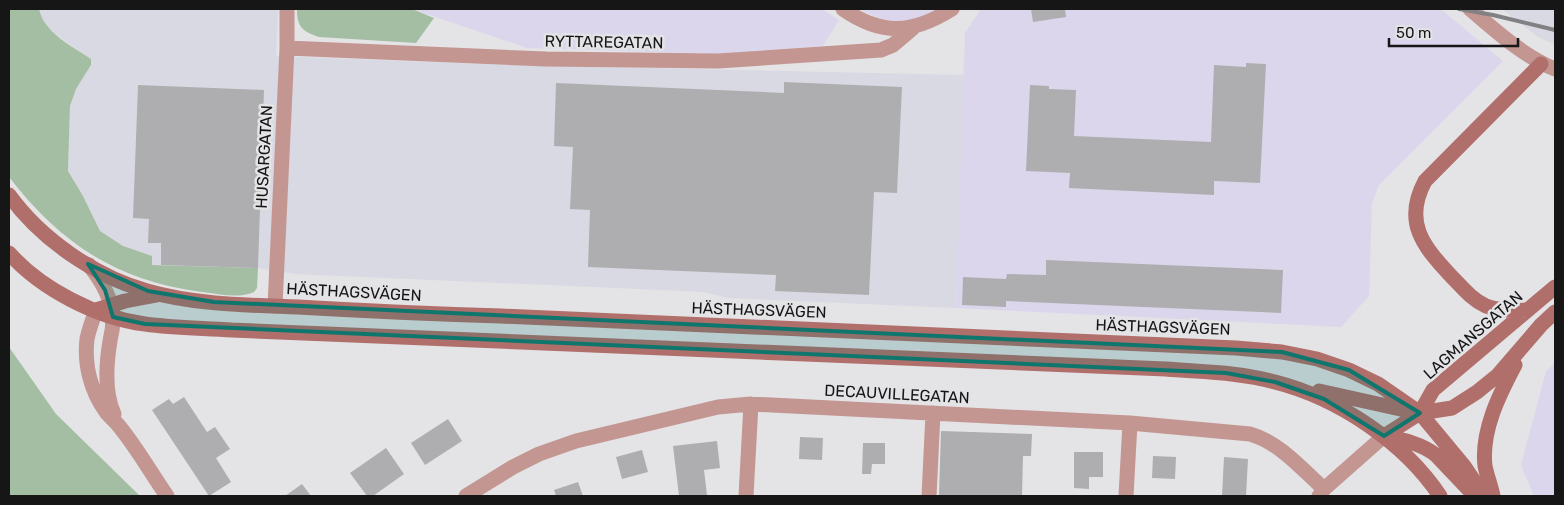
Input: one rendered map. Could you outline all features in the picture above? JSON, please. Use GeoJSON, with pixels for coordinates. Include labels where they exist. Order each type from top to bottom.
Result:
{"type":"FeatureCollection","features":[{"type":"Feature","properties":{"kind":"main road"},"geometry":{"type":"LineString","coordinates":[[1528,310],[1502,310],[1488,306],[1471,296],[1432,256],[1425,246],[1417,227],[1415,211],[1416,200],[1425,181],[1548,66]]}},
{"type":"Feature","properties":{"kind":"main road","name":"HÄSTHAGSVÄGEN"},"geometry":{"type":"LineString","coordinates":[[9,195],[17,207],[45,233],[88,264],[124,283],[148,291],[195,300],[274,306],[1236,348],[1272,351],[1317,359],[1349,370],[1376,383],[1420,413],[1464,466],[1484,496]]}},
{"type":"Feature","properties":{"kind":"main road"},"geometry":{"type":"LineString","coordinates":[[9,253],[25,269],[49,287],[69,299],[96,310],[112,310],[163,294]]}},
{"type":"Feature","properties":{"kind":"main road","name":"LAGMANSGATAN"},"geometry":{"type":"LineString","coordinates":[[1420,413],[1433,390],[1555,288]]}},
{"type":"Feature","properties":{"kind":"main road"},"geometry":{"type":"LineString","coordinates":[[112,310],[144,324],[222,329],[1226,373],[1420,413]]}},
{"type":"Feature","properties":{"kind":"main road","name":"LAGMANSGATAN"},"geometry":{"type":"LineString","coordinates":[[1384,436],[1420,413],[1452,408],[1477,392],[1498,375],[1555,312]]}},
{"type":"Feature","properties":{"kind":"main road"},"geometry":{"type":"LineString","coordinates":[[1493,496],[1486,466],[1488,433],[1502,390],[1530,338]]}},
{"type":"Feature","properties":{"kind":"main road"},"geometry":{"type":"LineString","coordinates":[[1276,382],[1324,399],[1384,436],[1419,469],[1440,496]]}},
{"type":"Feature","properties":{"kind":"main road"},"geometry":{"type":"LineString","coordinates":[[1384,436],[1420,444],[1436,455],[1475,496]]}},
{"type":"Feature","properties":{"kind":"street","name":"HUSARGATAN"},"geometry":{"type":"LineString","coordinates":[[274,306],[287,48],[287,9]]}},
{"type":"Feature","properties":{"kind":"street"},"geometry":{"type":"LineString","coordinates":[[843,9],[860,20],[880,27],[913,28],[938,18],[952,9]]}},
{"type":"Feature","properties":{"kind":"street"},"geometry":{"type":"LineString","coordinates":[[1470,9],[1527,56],[1548,66]]}},
{"type":"Feature","properties":{"kind":"street","name":"RYTTAREGATAN"},"geometry":{"type":"LineString","coordinates":[[287,48],[546,59],[718,61],[881,50],[893,45],[913,28]]}},
{"type":"Feature","properties":{"kind":"street"},"geometry":{"type":"LineString","coordinates":[[88,264],[99,278],[112,310],[107,379],[109,400],[119,426]]}},
{"type":"Feature","properties":{"kind":"street"},"geometry":{"type":"LineString","coordinates":[[96,310],[87,338],[89,376],[98,399],[107,413],[119,426],[167,496]]}},
{"type":"Feature","properties":{"kind":"street"},"geometry":{"type":"LineString","coordinates":[[746,496],[751,404]]}},
{"type":"Feature","properties":{"kind":"street","name":"DECAUVILLEGATAN"},"geometry":{"type":"LineString","coordinates":[[466,496],[513,467],[539,454],[576,441],[718,407],[751,404],[1130,423],[1259,436],[1275,446],[1321,492]]}},
{"type":"Feature","properties":{"kind":"street"},"geometry":{"type":"LineString","coordinates":[[929,496],[933,413]]}},
{"type":"Feature","properties":{"kind":"street"},"geometry":{"type":"LineString","coordinates":[[1126,496],[1130,423]]}},
{"type":"Feature","properties":{"kind":"street"},"geometry":{"type":"LineString","coordinates":[[1321,492],[1384,436]]}},
{"type":"Feature","properties":{"kind":"highlighted area"},"geometry":{"type":"Polygon","coordinates":[[[88,264],[148,291],[214,302],[1282,352],[1349,370],[1420,413],[1384,436],[1324,399],[1275,382],[1226,373],[145,324],[113,317],[105,290],[88,264]]]}},
{"type":"Feature","properties":{"kind":"shaded area"},"geometry":{"type":"Polygon","coordinates":[[[39,9],[278,9],[276,56],[507,65],[964,75],[956,308],[728,298],[704,292],[295,274],[258,268],[152,265],[136,252],[100,231],[68,171],[70,106],[76,89],[91,65],[91,59],[48,29],[40,16],[39,9]]]}},
{"type":"Feature","properties":{"kind":"shaded area"},"geometry":{"type":"Polygon","coordinates":[[[412,9],[822,9],[839,20],[823,46],[717,54],[527,48],[412,9]]]}},
{"type":"Feature","properties":{"kind":"shaded area"},"geometry":{"type":"Polygon","coordinates":[[[858,9],[941,9],[907,23],[884,20],[858,9]]]}},
{"type":"Feature","properties":{"kind":"shaded area"},"geometry":{"type":"Polygon","coordinates":[[[981,9],[1441,9],[1503,61],[1379,185],[1372,203],[1369,296],[1341,327],[956,308],[965,33],[981,9]]]}},
{"type":"Feature","properties":{"kind":"shaded area"},"geometry":{"type":"Polygon","coordinates":[[[1502,9],[1555,9],[1555,45],[1538,37],[1502,9]]]}},
{"type":"Feature","properties":{"kind":"shaded area"},"geometry":{"type":"Polygon","coordinates":[[[1555,363],[1555,496],[1534,496],[1521,465],[1546,371],[1555,363]]]}},
{"type":"Feature","properties":{"kind":"green space"},"geometry":{"type":"Polygon","coordinates":[[[9,9],[39,9],[42,18],[53,32],[91,59],[91,65],[76,89],[70,106],[68,171],[100,231],[123,246],[152,256],[152,265],[258,268],[257,288],[254,292],[235,296],[222,295],[171,287],[143,279],[93,255],[71,240],[49,222],[29,201],[9,177],[9,9]]]}},
{"type":"Feature","properties":{"kind":"green space"},"geometry":{"type":"Polygon","coordinates":[[[297,9],[412,9],[434,18],[416,43],[319,37],[308,33],[302,28],[299,24],[297,9]]]}},
{"type":"Feature","properties":{"kind":"green space"},"geometry":{"type":"Polygon","coordinates":[[[9,347],[56,414],[140,496],[9,496],[9,347]]]}},
{"type":"Feature","properties":{"kind":"building"},"geometry":{"type":"Polygon","coordinates":[[[1031,9],[1065,9],[1066,17],[1033,22],[1031,9]]]}},
{"type":"Feature","properties":{"kind":"building"},"geometry":{"type":"Polygon","coordinates":[[[1246,63],[1266,64],[1260,183],[1214,181],[1214,195],[1069,188],[1070,173],[1026,171],[1030,85],[1049,86],[1049,89],[1076,90],[1074,136],[1211,142],[1214,65],[1246,67],[1246,63]]]}},
{"type":"Feature","properties":{"kind":"building"},"geometry":{"type":"Polygon","coordinates":[[[784,82],[902,87],[897,193],[874,192],[869,295],[775,291],[776,275],[588,267],[590,210],[570,209],[573,147],[554,146],[556,83],[784,93],[784,82]]]}},
{"type":"Feature","properties":{"kind":"building"},"geometry":{"type":"Polygon","coordinates":[[[138,85],[264,90],[258,268],[161,265],[161,243],[148,243],[149,219],[133,218],[138,85]]]}},
{"type":"Feature","properties":{"kind":"building"},"geometry":{"type":"Polygon","coordinates":[[[1046,260],[1283,270],[1281,313],[1006,301],[1006,307],[962,305],[963,277],[1006,279],[1007,274],[1046,275],[1046,260]]]}},
{"type":"Feature","properties":{"kind":"building"},"geometry":{"type":"Polygon","coordinates":[[[184,397],[207,432],[215,427],[230,449],[216,458],[231,482],[209,496],[152,410],[169,399],[173,404],[184,397]]]}},
{"type":"Feature","properties":{"kind":"building"},"geometry":{"type":"Polygon","coordinates":[[[448,419],[462,441],[425,465],[411,443],[448,419]]]}},
{"type":"Feature","properties":{"kind":"building"},"geometry":{"type":"Polygon","coordinates":[[[941,431],[1032,434],[1031,456],[1023,456],[1022,496],[939,496],[941,431]]]}},
{"type":"Feature","properties":{"kind":"building"},"geometry":{"type":"Polygon","coordinates":[[[800,437],[823,438],[822,460],[799,459],[800,437]]]}},
{"type":"Feature","properties":{"kind":"building"},"geometry":{"type":"Polygon","coordinates":[[[717,441],[720,468],[704,470],[707,495],[679,496],[673,446],[717,441]]]}},
{"type":"Feature","properties":{"kind":"building"},"geometry":{"type":"Polygon","coordinates":[[[863,443],[885,443],[885,464],[872,464],[871,474],[862,474],[863,443]]]}},
{"type":"Feature","properties":{"kind":"building"},"geometry":{"type":"Polygon","coordinates":[[[386,448],[404,474],[373,496],[367,496],[350,473],[386,448]]]}},
{"type":"Feature","properties":{"kind":"building"},"geometry":{"type":"Polygon","coordinates":[[[642,450],[648,472],[622,479],[616,457],[642,450]]]}},
{"type":"Feature","properties":{"kind":"building"},"geometry":{"type":"Polygon","coordinates":[[[1074,452],[1103,452],[1103,477],[1089,477],[1089,489],[1074,488],[1074,452]]]}},
{"type":"Feature","properties":{"kind":"building"},"geometry":{"type":"Polygon","coordinates":[[[1153,456],[1176,457],[1175,479],[1152,478],[1153,456]]]}},
{"type":"Feature","properties":{"kind":"building"},"geometry":{"type":"Polygon","coordinates":[[[1224,457],[1248,459],[1246,496],[1222,496],[1224,457]]]}},
{"type":"Feature","properties":{"kind":"building"},"geometry":{"type":"Polygon","coordinates":[[[578,482],[583,496],[556,496],[554,490],[578,482]]]}},
{"type":"Feature","properties":{"kind":"building"},"geometry":{"type":"Polygon","coordinates":[[[302,484],[311,496],[285,496],[302,484]]]}},
{"type":"Feature","properties":{"kind":"railway"},"geometry":{"type":"LineString","coordinates":[[1459,9],[1555,30]]}}]}
